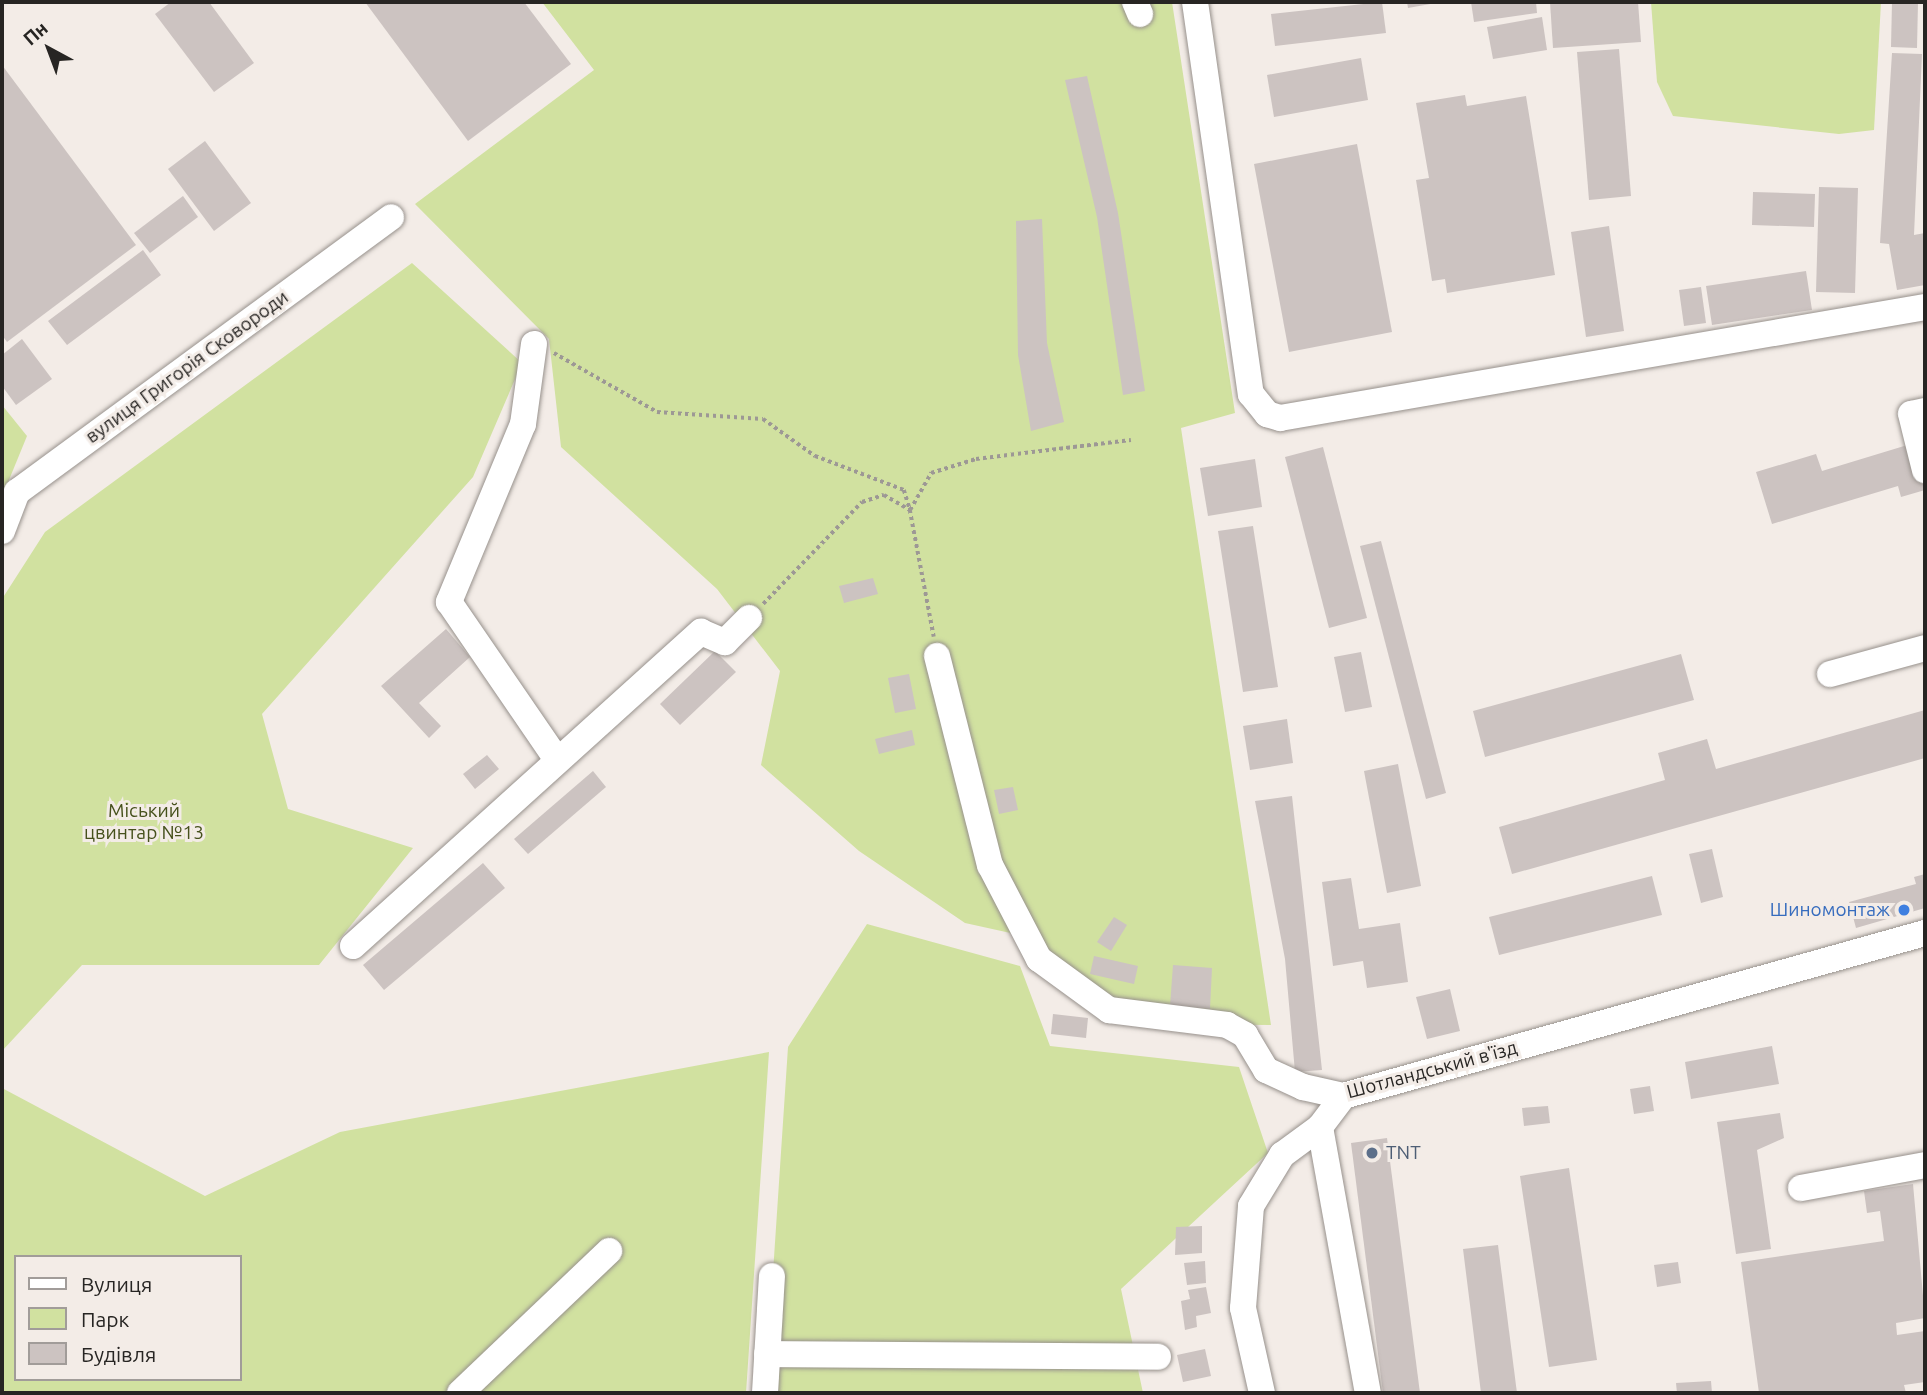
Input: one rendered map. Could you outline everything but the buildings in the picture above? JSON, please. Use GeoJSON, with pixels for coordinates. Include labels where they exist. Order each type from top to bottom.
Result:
{"type":"FeatureCollection","features":[{"type":"Feature","properties":{"kind":"street"},"geometry":{"type":"LineString","coordinates":[[1195,2],[1251,394],[1267,414],[1280,418],[1925,307]]}},
{"type":"Feature","properties":{"kind":"street","name":"вулиця Григорія Сковороди"},"geometry":{"type":"LineString","coordinates":[[2,531],[17,492],[391,217]]}},
{"type":"Feature","properties":{"kind":"street"},"geometry":{"type":"LineString","coordinates":[[540,346],[523,424],[449,602],[556,758]]}},
{"type":"Feature","properties":{"kind":"street"},"geometry":{"type":"LineString","coordinates":[[1925,411],[1911,414],[1925,470]]}},
{"type":"Feature","properties":{"kind":"street"},"geometry":{"type":"LineString","coordinates":[[353,946],[530,790],[556,758],[701,632],[725,642],[749,618]]}},
{"type":"Feature","properties":{"kind":"street"},"geometry":{"type":"LineString","coordinates":[[1830,674],[1925,648]]}},
{"type":"Feature","properties":{"kind":"street","name":"Шотландський в'їзд"},"geometry":{"type":"LineString","coordinates":[[937,656],[990,865],[1039,959],[1109,1010],[1227,1025],[1245,1035],[1266,1070],[1283,1082],[1343,1096],[1925,933]]}},
{"type":"Feature","properties":{"kind":"street"},"geometry":{"type":"LineString","coordinates":[[1262,1393],[1243,1308],[1251,1206],[1282,1155],[1321,1127],[1343,1096]]}},
{"type":"Feature","properties":{"kind":"street"},"geometry":{"type":"LineString","coordinates":[[1321,1127],[1368,1393]]}},
{"type":"Feature","properties":{"kind":"street"},"geometry":{"type":"LineString","coordinates":[[1801,1188],[1925,1165]]}},
{"type":"Feature","properties":{"kind":"street"},"geometry":{"type":"LineString","coordinates":[[460,1393],[609,1251]]}},
{"type":"Feature","properties":{"kind":"street"},"geometry":{"type":"LineString","coordinates":[[765,1393],[772,1276]]}},
{"type":"Feature","properties":{"kind":"street"},"geometry":{"type":"LineString","coordinates":[[767,1354],[1158,1357]]}},
{"type":"Feature","properties":{"kind":"path"},"geometry":{"type":"LineString","coordinates":[[540,346],[657,412],[763,419],[815,456],[904,490],[937,656]]}},
{"type":"Feature","properties":{"kind":"path"},"geometry":{"type":"LineString","coordinates":[[910,510],[931,473],[976,458],[1131,440]]}},
{"type":"Feature","properties":{"kind":"path"},"geometry":{"type":"LineString","coordinates":[[749,618],[862,502],[884,495],[910,510]]}},
{"type":"Feature","properties":{"kind":"green space"},"geometry":{"type":"Polygon","coordinates":[[[542,2],[1172,2],[1235,413],[1181,428],[1271,1025],[1135,1024],[1015,934],[965,923],[859,851],[761,765],[780,671],[717,589],[561,447],[549,339],[415,204],[594,70],[542,2]]]}},
{"type":"Feature","properties":{"kind":"green space"},"geometry":{"type":"Polygon","coordinates":[[[1651,2],[1881,2],[1874,130],[1839,134],[1673,116],[1657,82],[1651,2]]]}},
{"type":"Feature","properties":{"kind":"green space","name":"Міський цвинтар №13"},"geometry":{"type":"Polygon","coordinates":[[[412,263],[522,363],[473,477],[262,714],[288,809],[413,848],[319,965],[82,965],[2,1051],[2,599],[45,532],[412,263]]]}},
{"type":"Feature","properties":{"kind":"green space"},"geometry":{"type":"Polygon","coordinates":[[[2,405],[27,436],[2,497],[2,405]]]}},
{"type":"Feature","properties":{"kind":"green space"},"geometry":{"type":"Polygon","coordinates":[[[867,924],[1020,966],[1050,1046],[1239,1067],[1268,1153],[1121,1289],[1143,1393],[765,1393],[788,1047],[867,924]]]}},
{"type":"Feature","properties":{"kind":"green space"},"geometry":{"type":"Polygon","coordinates":[[[769,1052],[746,1393],[2,1393],[2,1088],[205,1196],[340,1132],[769,1052]]]}},
{"type":"Feature","properties":{"kind":"place","name":"Шиномонтаж"},"geometry":{"type":"Point","coordinates":[1904,910]}},
{"type":"Feature","properties":{"kind":"place","name":"TNT"},"geometry":{"type":"Point","coordinates":[1372,1153]}}]}
